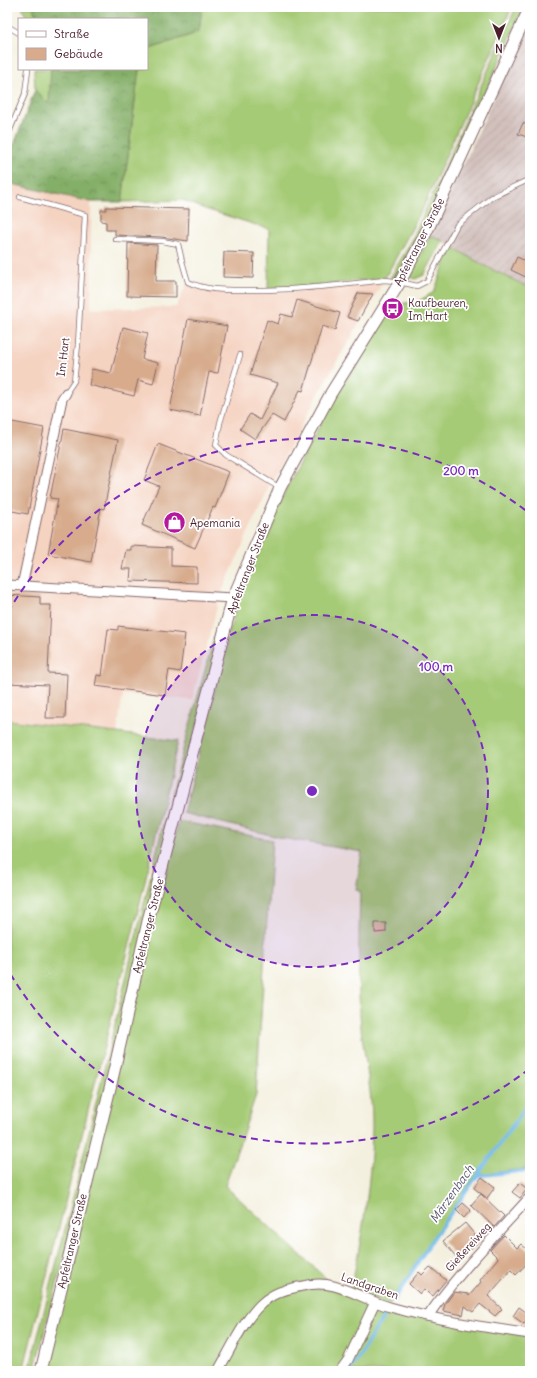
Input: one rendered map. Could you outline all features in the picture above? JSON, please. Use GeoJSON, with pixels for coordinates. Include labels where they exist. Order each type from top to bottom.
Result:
{"type":"FeatureCollection","features":[{"type":"Feature","properties":{"kind":"street","name":"Apfeltranger Straße"},"geometry":{"type":"LineString","coordinates":[[41,1371],[111,1084],[149,917],[234,598],[280,488],[331,393],[400,282],[427,231],[530,7]]}},
{"type":"Feature","properties":{"kind":"street","name":"Im Hart"},"geometry":{"type":"LineString","coordinates":[[22,586],[62,399],[66,393]]}},
{"type":"Feature","properties":{"kind":"street"},"geometry":{"type":"LineString","coordinates":[[7,585],[234,598]]}},
{"type":"Feature","properties":{"kind":"street","name":"Gießereiweg"},"geometry":{"type":"LineString","coordinates":[[428,1316],[440,1298],[462,1271],[530,1197]]}},
{"type":"Feature","properties":{"kind":"street","name":"Landgraben"},"geometry":{"type":"LineString","coordinates":[[218,1371],[239,1333],[252,1314],[267,1299],[287,1289],[308,1285],[332,1286],[349,1291],[375,1302],[457,1323],[530,1334]]}},
{"type":"Feature","properties":{"kind":"street"},"geometry":{"type":"LineString","coordinates":[[340,1371],[348,1360],[375,1302]]}},
{"type":"Feature","properties":{"kind":"lane"},"geometry":{"type":"LineString","coordinates":[[7,26],[18,32]]}},
{"type":"Feature","properties":{"kind":"lane"},"geometry":{"type":"LineString","coordinates":[[7,137],[25,94],[28,70]]}},
{"type":"Feature","properties":{"kind":"lane"},"geometry":{"type":"LineString","coordinates":[[115,239],[162,241],[178,244],[188,282],[197,286],[220,290],[292,290],[386,280],[417,286],[427,281],[457,225],[492,197],[530,179]]}},
{"type":"Feature","properties":{"kind":"lane","name":"Im Hart"},"geometry":{"type":"LineString","coordinates":[[20,197],[85,215],[78,345],[74,381],[66,393]]}},
{"type":"Feature","properties":{"kind":"lane"},"geometry":{"type":"LineString","coordinates":[[240,355],[220,423],[216,445],[226,455],[280,488]]}},
{"type":"Feature","properties":{"kind":"shaded area"},"geometry":{"type":"Polygon","coordinates":[[[530,20],[530,288],[483,265],[431,235],[530,20]]]}},
{"type":"Feature","properties":{"kind":"shaded area"},"geometry":{"type":"Polygon","coordinates":[[[7,183],[91,202],[91,309],[176,307],[187,283],[196,288],[221,292],[268,293],[383,282],[322,387],[271,482],[220,596],[192,700],[123,694],[117,733],[7,720],[7,183]]]}},
{"type":"Feature","properties":{"kind":"green space"},"geometry":{"type":"Polygon","coordinates":[[[22,7],[33,7],[37,18],[27,18],[22,7]]]}},
{"type":"Feature","properties":{"kind":"green space"},"geometry":{"type":"Polygon","coordinates":[[[33,7],[202,7],[199,32],[148,50],[148,18],[37,18],[33,7]]]}},
{"type":"Feature","properties":{"kind":"green space"},"geometry":{"type":"Polygon","coordinates":[[[202,7],[512,7],[423,208],[385,278],[292,288],[268,289],[269,229],[205,209],[183,200],[122,202],[139,70],[148,70],[148,50],[199,32],[202,7]]]}},
{"type":"Feature","properties":{"kind":"green space"},"geometry":{"type":"Polygon","coordinates":[[[516,7],[524,7],[424,228],[397,278],[390,278],[412,240],[516,7]]]}},
{"type":"Feature","properties":{"kind":"green space"},"geometry":{"type":"Polygon","coordinates":[[[34,70],[51,70],[49,105],[35,90],[34,70]]]}},
{"type":"Feature","properties":{"kind":"green space"},"geometry":{"type":"Polygon","coordinates":[[[51,70],[139,70],[122,202],[91,202],[7,183],[7,163],[35,90],[49,104],[51,70]]]}},
{"type":"Feature","properties":{"kind":"green space"},"geometry":{"type":"Polygon","coordinates":[[[431,235],[443,241],[424,275],[415,279],[409,276],[431,235]]]}},
{"type":"Feature","properties":{"kind":"green space"},"geometry":{"type":"Polygon","coordinates":[[[451,246],[483,265],[530,288],[530,1168],[476,1175],[433,1237],[389,1305],[351,1289],[365,1210],[370,1170],[372,1130],[371,1104],[361,1028],[359,994],[360,891],[356,890],[362,852],[282,838],[183,813],[238,599],[286,489],[336,395],[394,304],[417,302],[434,292],[451,246]]]}},
{"type":"Feature","properties":{"kind":"green space"},"geometry":{"type":"Polygon","coordinates":[[[215,634],[220,636],[83,1185],[34,1371],[29,1371],[77,1182],[167,808],[215,634]]]}},
{"type":"Feature","properties":{"kind":"green space"},"geometry":{"type":"Polygon","coordinates":[[[7,720],[178,741],[137,915],[23,1371],[7,1371],[7,720]]]}},
{"type":"Feature","properties":{"kind":"green space"},"geometry":{"type":"Polygon","coordinates":[[[179,821],[272,840],[256,1095],[225,1186],[331,1283],[266,1297],[215,1371],[44,1371],[154,917],[179,821]]]}},
{"type":"Feature","properties":{"kind":"green space"},"geometry":{"type":"Polygon","coordinates":[[[331,1288],[371,1304],[346,1359],[337,1371],[220,1371],[253,1316],[269,1301],[297,1289],[331,1288]]]}},
{"type":"Feature","properties":{"kind":"green space"},"geometry":{"type":"Polygon","coordinates":[[[377,1306],[530,1336],[530,1371],[342,1371],[377,1306]]]}},
{"type":"Feature","properties":{"kind":"building"},"geometry":{"type":"Polygon","coordinates":[[[523,123],[530,126],[530,138],[518,134],[523,123]]]}},
{"type":"Feature","properties":{"kind":"building"},"geometry":{"type":"Polygon","coordinates":[[[106,207],[189,209],[188,241],[162,237],[115,235],[115,230],[106,230],[106,222],[101,221],[101,210],[106,210],[106,207]]]}},
{"type":"Feature","properties":{"kind":"building"},"geometry":{"type":"Polygon","coordinates":[[[128,243],[157,245],[156,281],[176,281],[176,297],[127,296],[128,243]]]}},
{"type":"Feature","properties":{"kind":"building"},"geometry":{"type":"Polygon","coordinates":[[[224,252],[254,253],[253,278],[223,277],[224,252]]]}},
{"type":"Feature","properties":{"kind":"building"},"geometry":{"type":"Polygon","coordinates":[[[517,257],[530,263],[530,279],[511,270],[517,257]]]}},
{"type":"Feature","properties":{"kind":"building"},"geometry":{"type":"Polygon","coordinates":[[[358,293],[373,294],[358,321],[347,317],[358,293]]]}},
{"type":"Feature","properties":{"kind":"building"},"geometry":{"type":"Polygon","coordinates":[[[297,300],[340,313],[335,330],[322,326],[303,391],[300,390],[284,422],[272,415],[255,439],[240,429],[250,414],[260,420],[278,383],[250,375],[267,320],[278,324],[281,314],[292,317],[297,300]]]}},
{"type":"Feature","properties":{"kind":"building"},"geometry":{"type":"Polygon","coordinates":[[[188,319],[227,326],[218,373],[209,372],[200,416],[170,410],[188,319]]]}},
{"type":"Feature","properties":{"kind":"building"},"geometry":{"type":"Polygon","coordinates":[[[123,327],[148,333],[142,359],[158,363],[153,384],[138,380],[134,396],[89,385],[92,369],[111,373],[123,327]]]}},
{"type":"Feature","properties":{"kind":"building"},"geometry":{"type":"Polygon","coordinates":[[[7,421],[44,428],[28,514],[7,510],[7,421]]]}},
{"type":"Feature","properties":{"kind":"building"},"geometry":{"type":"Polygon","coordinates":[[[64,429],[118,440],[104,509],[101,508],[91,562],[48,554],[58,499],[50,498],[64,429]]]}},
{"type":"Feature","properties":{"kind":"building"},"geometry":{"type":"Polygon","coordinates":[[[158,444],[229,472],[215,508],[213,507],[195,548],[142,525],[159,486],[144,480],[158,444]]]}},
{"type":"Feature","properties":{"kind":"building"},"geometry":{"type":"Polygon","coordinates":[[[131,546],[171,548],[171,566],[197,567],[197,583],[130,581],[131,569],[122,569],[126,550],[131,550],[131,546]]]}},
{"type":"Feature","properties":{"kind":"building"},"geometry":{"type":"Polygon","coordinates":[[[7,595],[40,597],[40,605],[51,605],[48,673],[67,674],[65,718],[46,718],[48,685],[7,683],[7,595]]]}},
{"type":"Feature","properties":{"kind":"building"},"geometry":{"type":"Polygon","coordinates":[[[118,626],[185,634],[180,672],[169,670],[165,695],[95,686],[97,675],[102,676],[108,629],[118,630],[118,626]]]}},
{"type":"Feature","properties":{"kind":"building"},"geometry":{"type":"Polygon","coordinates":[[[375,923],[386,923],[386,932],[375,933],[375,923]]]}},
{"type":"Feature","properties":{"kind":"building"},"geometry":{"type":"Polygon","coordinates":[[[482,1177],[495,1187],[487,1198],[474,1188],[482,1177]]]}},
{"type":"Feature","properties":{"kind":"building"},"geometry":{"type":"Polygon","coordinates":[[[520,1183],[527,1189],[520,1198],[512,1192],[520,1183]]]}},
{"type":"Feature","properties":{"kind":"building"},"geometry":{"type":"Polygon","coordinates":[[[481,1194],[504,1216],[494,1227],[471,1205],[481,1194]]]}},
{"type":"Feature","properties":{"kind":"building"},"geometry":{"type":"Polygon","coordinates":[[[463,1203],[471,1210],[464,1218],[456,1210],[463,1203]]]}},
{"type":"Feature","properties":{"kind":"building"},"geometry":{"type":"Polygon","coordinates":[[[465,1223],[480,1241],[458,1259],[443,1241],[465,1223]]]}},
{"type":"Feature","properties":{"kind":"building"},"geometry":{"type":"Polygon","coordinates":[[[504,1235],[517,1248],[521,1244],[530,1252],[530,1260],[516,1275],[511,1270],[488,1296],[502,1309],[495,1316],[480,1304],[473,1312],[465,1306],[463,1315],[443,1311],[445,1304],[454,1292],[468,1294],[469,1296],[481,1282],[480,1280],[498,1258],[490,1250],[504,1235]]]}},
{"type":"Feature","properties":{"kind":"building"},"geometry":{"type":"Polygon","coordinates":[[[430,1267],[446,1280],[433,1296],[424,1289],[420,1294],[409,1284],[419,1272],[422,1275],[430,1267]]]}},
{"type":"Feature","properties":{"kind":"building"},"geometry":{"type":"Polygon","coordinates":[[[519,1307],[530,1315],[524,1324],[513,1316],[519,1307]]]}},
{"type":"Feature","properties":{"kind":"waterway","name":"Märzenbach"},"geometry":{"type":"LineString","coordinates":[[394,1300],[434,1237],[530,1101]]}},
{"type":"Feature","properties":{"kind":"waterway"},"geometry":{"type":"LineString","coordinates":[[476,1176],[530,1170]]}},
{"type":"Feature","properties":{"kind":"waterway","name":"Märzenbach"},"geometry":{"type":"LineString","coordinates":[[349,1371],[358,1359],[386,1312]]}},
{"type":"Feature","properties":{"kind":"place","name":"Kaufbeuren, Im Hart"},"geometry":{"type":"Point","coordinates":[393,309]}},
{"type":"Feature","properties":{"kind":"place","name":"Apemania"},"geometry":{"type":"Point","coordinates":[175,523]}}]}
